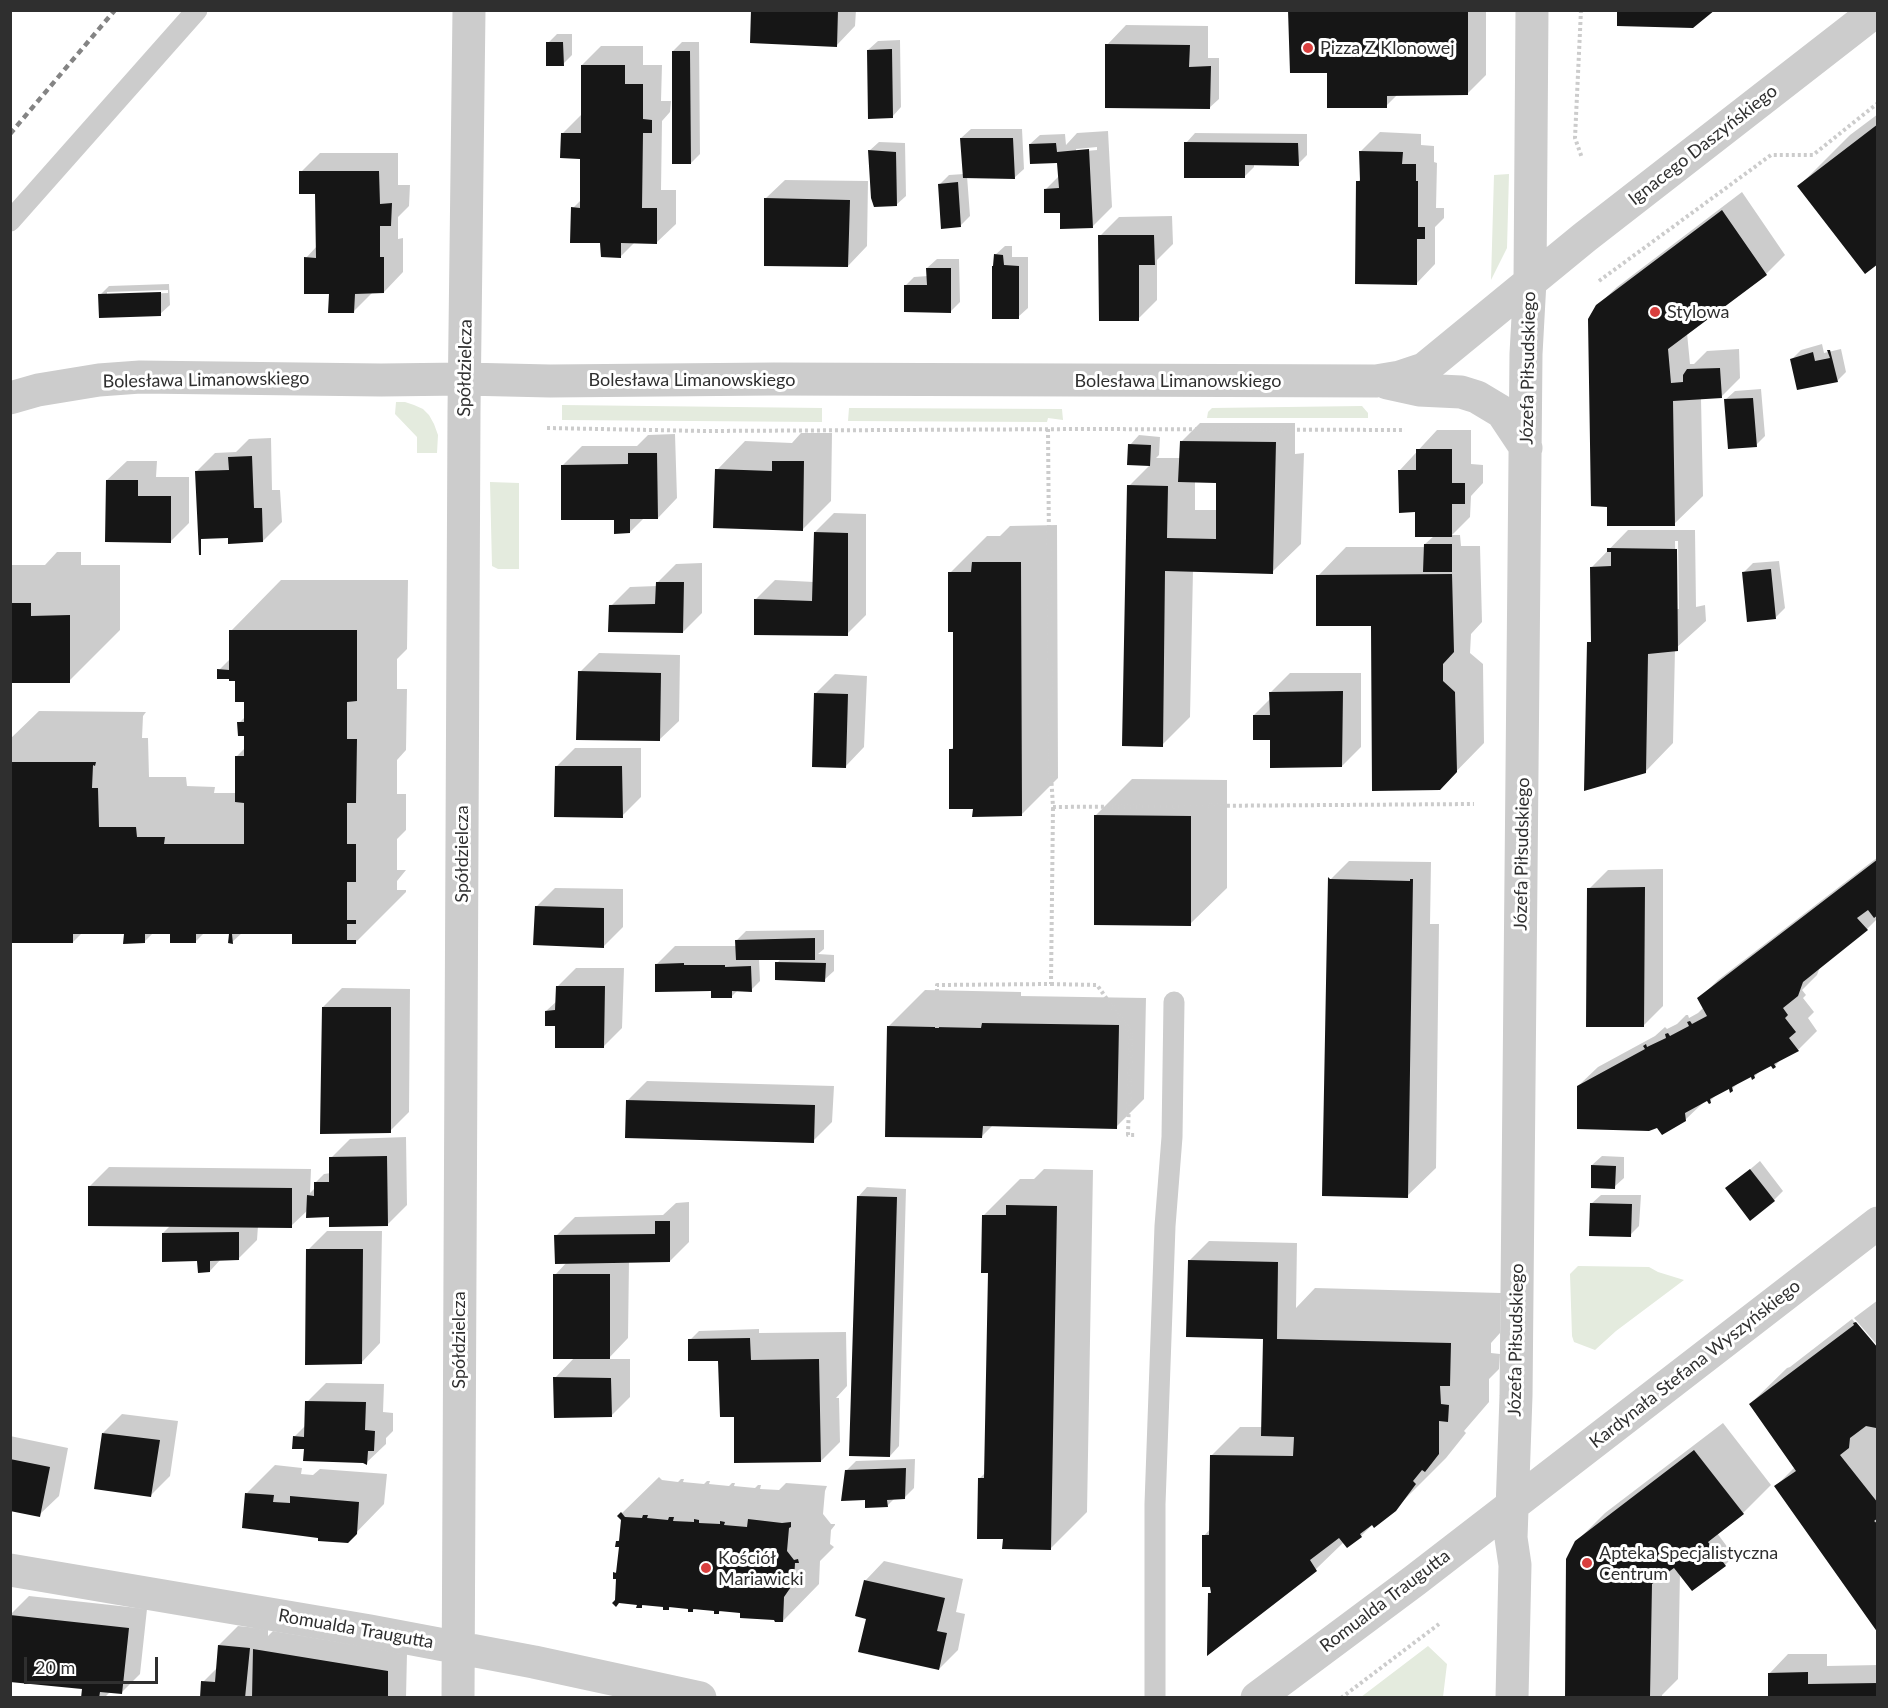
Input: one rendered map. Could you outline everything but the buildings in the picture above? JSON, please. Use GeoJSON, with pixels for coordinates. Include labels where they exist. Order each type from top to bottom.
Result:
{"type":"FeatureCollection","features":[{"type":"Feature","properties":{"kind":"street","name":"Spółdzielcza"},"geometry":{"type":"LineString","coordinates":[[458,1698],[464,379],[469,10]]}},
{"type":"Feature","properties":{"kind":"street","name":"Józefa Piłsudskiego"},"geometry":{"type":"LineString","coordinates":[[1512,1698],[1515,1565],[1511,1538],[1532,10]]}},
{"type":"Feature","properties":{"kind":"street","name":"Ignacego Daszyńskiego"},"geometry":{"type":"LineString","coordinates":[[1530,281],[1877,10]]}},
{"type":"Feature","properties":{"kind":"street","name":"Bolesława Limanowskiego"},"geometry":{"type":"LineString","coordinates":[[10,398],[38,390],[99,380],[140,377],[550,381],[774,379],[1376,381],[1400,377],[1424,369],[1530,281]]}},
{"type":"Feature","properties":{"kind":"street","name":"Bolesława Limanowskiego"},"geometry":{"type":"LineString","coordinates":[[1376,381],[1419,390],[1461,393],[1477,397],[1502,412],[1526,448]]}},
{"type":"Feature","properties":{"kind":"street","name":"Kardynała Stefana Wyszyńskiego"},"geometry":{"type":"LineString","coordinates":[[1513,1504],[1878,1223]]}},
{"type":"Feature","properties":{"kind":"street","name":"Romualda Traugutta"},"geometry":{"type":"LineString","coordinates":[[1257,1698],[1513,1504]]}},
{"type":"Feature","properties":{"kind":"street","name":"Romualda Traugutta"},"geometry":{"type":"LineString","coordinates":[[10,1570],[459,1648],[545,1664],[700,1698]]}},
{"type":"Feature","properties":{"kind":"lane"},"geometry":{"type":"LineString","coordinates":[[10,221],[197,10]]}},
{"type":"Feature","properties":{"kind":"lane"},"geometry":{"type":"LineString","coordinates":[[1155,1698],[1155,1503],[1165,1226],[1172,1137],[1174,1002]]}},
{"type":"Feature","properties":{"kind":"path"},"geometry":{"type":"LineString","coordinates":[[1581,10],[1575,138],[1582,158]]}},
{"type":"Feature","properties":{"kind":"path"},"geometry":{"type":"LineString","coordinates":[[1593,286],[1771,154],[1813,155],[1878,103]]}},
{"type":"Feature","properties":{"kind":"path"},"geometry":{"type":"LineString","coordinates":[[547,428],[704,431],[1413,430]]}},
{"type":"Feature","properties":{"kind":"path"},"geometry":{"type":"LineString","coordinates":[[1048,429],[1053,807],[1051,984]]}},
{"type":"Feature","properties":{"kind":"path"},"geometry":{"type":"LineString","coordinates":[[1053,807],[1474,804]]}},
{"type":"Feature","properties":{"kind":"path"},"geometry":{"type":"LineString","coordinates":[[937,1028],[937,985],[1097,985],[1131,1033],[1128,1135],[1172,1137]]}},
{"type":"Feature","properties":{"kind":"path"},"geometry":{"type":"LineString","coordinates":[[1341,1698],[1439,1624]]}},
{"type":"Feature","properties":{"kind":"shaded area"},"geometry":{"type":"Polygon","coordinates":[[[1509,174],[1507,248],[1491,280],[1494,175],[1509,174]]]}},
{"type":"Feature","properties":{"kind":"shaded area"},"geometry":{"type":"Polygon","coordinates":[[[396,402],[414,405],[429,415],[438,435],[437,453],[417,453],[417,437],[395,414],[396,402]]]}},
{"type":"Feature","properties":{"kind":"shaded area"},"geometry":{"type":"Polygon","coordinates":[[[562,405],[822,408],[822,422],[562,420],[562,405]]]}},
{"type":"Feature","properties":{"kind":"shaded area"},"geometry":{"type":"Polygon","coordinates":[[[1362,406],[1368,413],[1368,418],[1207,418],[1212,408],[1362,406]]]}},
{"type":"Feature","properties":{"kind":"shaded area"},"geometry":{"type":"Polygon","coordinates":[[[849,408],[1062,409],[1063,420],[1048,418],[1047,422],[848,421],[849,408]]]}},
{"type":"Feature","properties":{"kind":"shaded area"},"geometry":{"type":"Polygon","coordinates":[[[490,482],[519,483],[519,569],[498,569],[492,566],[490,482]]]}},
{"type":"Feature","properties":{"kind":"shaded area"},"geometry":{"type":"Polygon","coordinates":[[[1578,1266],[1649,1267],[1684,1280],[1616,1331],[1595,1350],[1574,1342],[1572,1336],[1570,1274],[1578,1266]]]}},
{"type":"Feature","properties":{"kind":"shaded area"},"geometry":{"type":"Polygon","coordinates":[[[1428,1646],[1447,1664],[1443,1697],[1361,1697],[1428,1646]]]}},
{"type":"Feature","properties":{"kind":"railway"},"geometry":{"type":"LineString","coordinates":[[10,134],[115,10]]}},
{"type":"Feature","properties":{"kind":"place","name":"Pizza Z Klonowej"},"geometry":{"type":"Point","coordinates":[1308,48]}},
{"type":"Feature","properties":{"kind":"place","name":"Stylowa"},"geometry":{"type":"Point","coordinates":[1655,312]}},
{"type":"Feature","properties":{"kind":"place","name":"Apteka Specjalistyczna Centrum"},"geometry":{"type":"Point","coordinates":[1587,1563]}},
{"type":"Feature","properties":{"kind":"place","name":"Kościół Mariawicki"},"geometry":{"type":"Point","coordinates":[706,1568]}}]}
